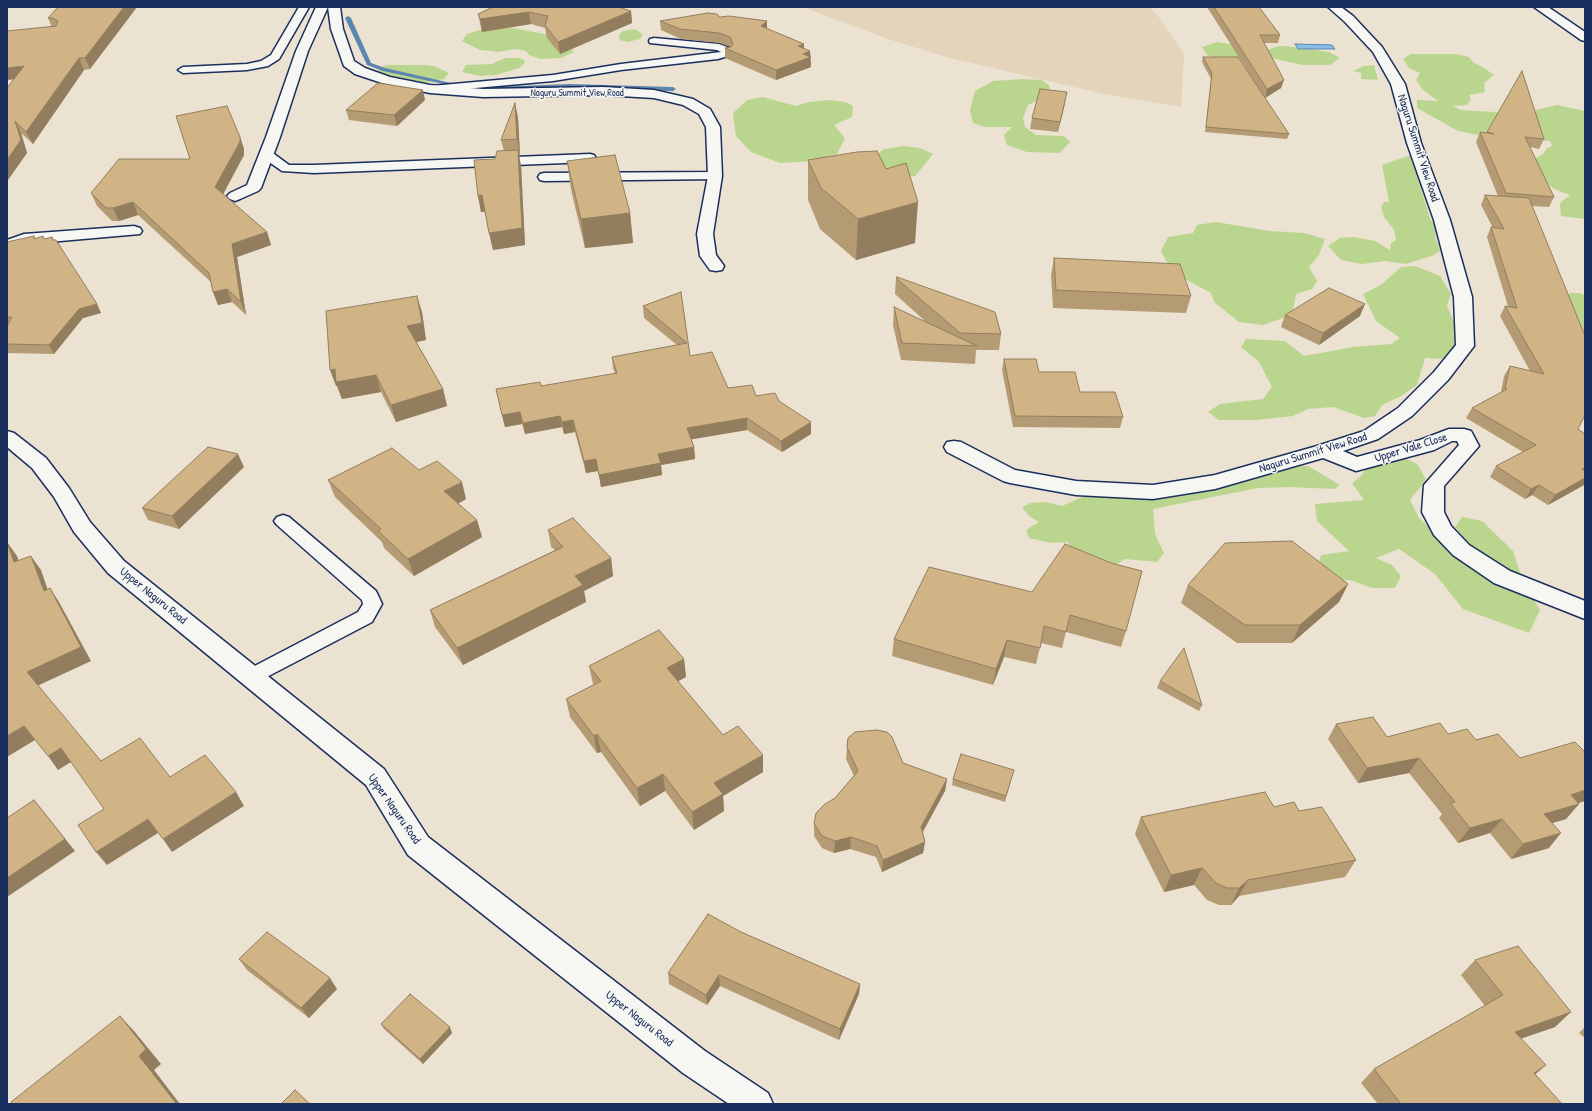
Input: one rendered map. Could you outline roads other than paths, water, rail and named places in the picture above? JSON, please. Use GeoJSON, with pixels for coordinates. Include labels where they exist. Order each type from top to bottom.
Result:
{"type":"FeatureCollection","features":[{"type":"Feature","properties":{"kind":"street"},"geometry":{"type":"LineString","coordinates":[[235,196],[253,188],[302,51],[322,7]]}},
{"type":"Feature","properties":{"kind":"street","name":"Naguru Summit View Road"},"geometry":{"type":"LineString","coordinates":[[334,7],[337,29],[348,63],[360,72],[387,80],[430,89],[483,93],[603,91],[654,94],[688,102],[705,112],[713,127],[715,176],[705,234],[708,256],[716,266]]}},
{"type":"Feature","properties":{"kind":"street","name":"Naguru Summit View Road"},"geometry":{"type":"LineString","coordinates":[[954,447],[1010,476],[1076,488],[1153,492],[1215,482],[1371,435],[1405,412],[1441,376],[1465,346],[1463,297],[1442,220],[1414,143],[1398,84],[1378,50],[1349,19],[1334,7]]}},
{"type":"Feature","properties":{"kind":"street"},"geometry":{"type":"LineString","coordinates":[[1540,7],[1585,37]]}},
{"type":"Feature","properties":{"kind":"street"},"geometry":{"type":"LineString","coordinates":[[7,245],[24,239],[134,231]]}},
{"type":"Feature","properties":{"kind":"street","name":"Upper Vale Close"},"geometry":{"type":"LineString","coordinates":[[1324,450],[1356,464],[1387,457],[1427,445],[1449,435],[1464,435],[1469,446],[1434,485],[1433,512],[1442,530],[1462,550],[1502,577],[1585,610]]}},
{"type":"Feature","properties":{"kind":"street","name":"Upper Naguru Road"},"geometry":{"type":"LineString","coordinates":[[7,437],[40,463],[62,493],[82,527],[116,567],[375,777],[418,846],[694,1062],[757,1104]]}},
{"type":"Feature","properties":{"kind":"lane"},"geometry":{"type":"LineString","coordinates":[[183,70],[247,67],[264,64],[275,56],[304,7]]}},
{"type":"Feature","properties":{"kind":"lane"},"geometry":{"type":"LineString","coordinates":[[430,89],[553,78],[621,67],[718,56],[727,53],[726,50],[719,47],[654,41]]}},
{"type":"Feature","properties":{"kind":"lane"},"geometry":{"type":"LineString","coordinates":[[266,154],[286,168],[314,169],[590,158]]}},
{"type":"Feature","properties":{"kind":"lane"},"geometry":{"type":"LineString","coordinates":[[544,177],[715,176]]}},
{"type":"Feature","properties":{"kind":"lane"},"geometry":{"type":"LineString","coordinates":[[252,676],[365,616],[373,604],[369,596],[283,521]]}},
{"type":"Feature","properties":{"kind":"water"},"geometry":{"type":"Polygon","coordinates":[[[1295,44],[1332,45],[1335,49],[1298,49],[1295,44]]]}},
{"type":"Feature","properties":{"kind":"waterway"},"geometry":{"type":"LineString","coordinates":[[348,18],[369,64],[383,69],[448,83]]}},
{"type":"Feature","properties":{"kind":"waterway"},"geometry":{"type":"LineString","coordinates":[[492,89],[570,86],[673,89]]}}]}
